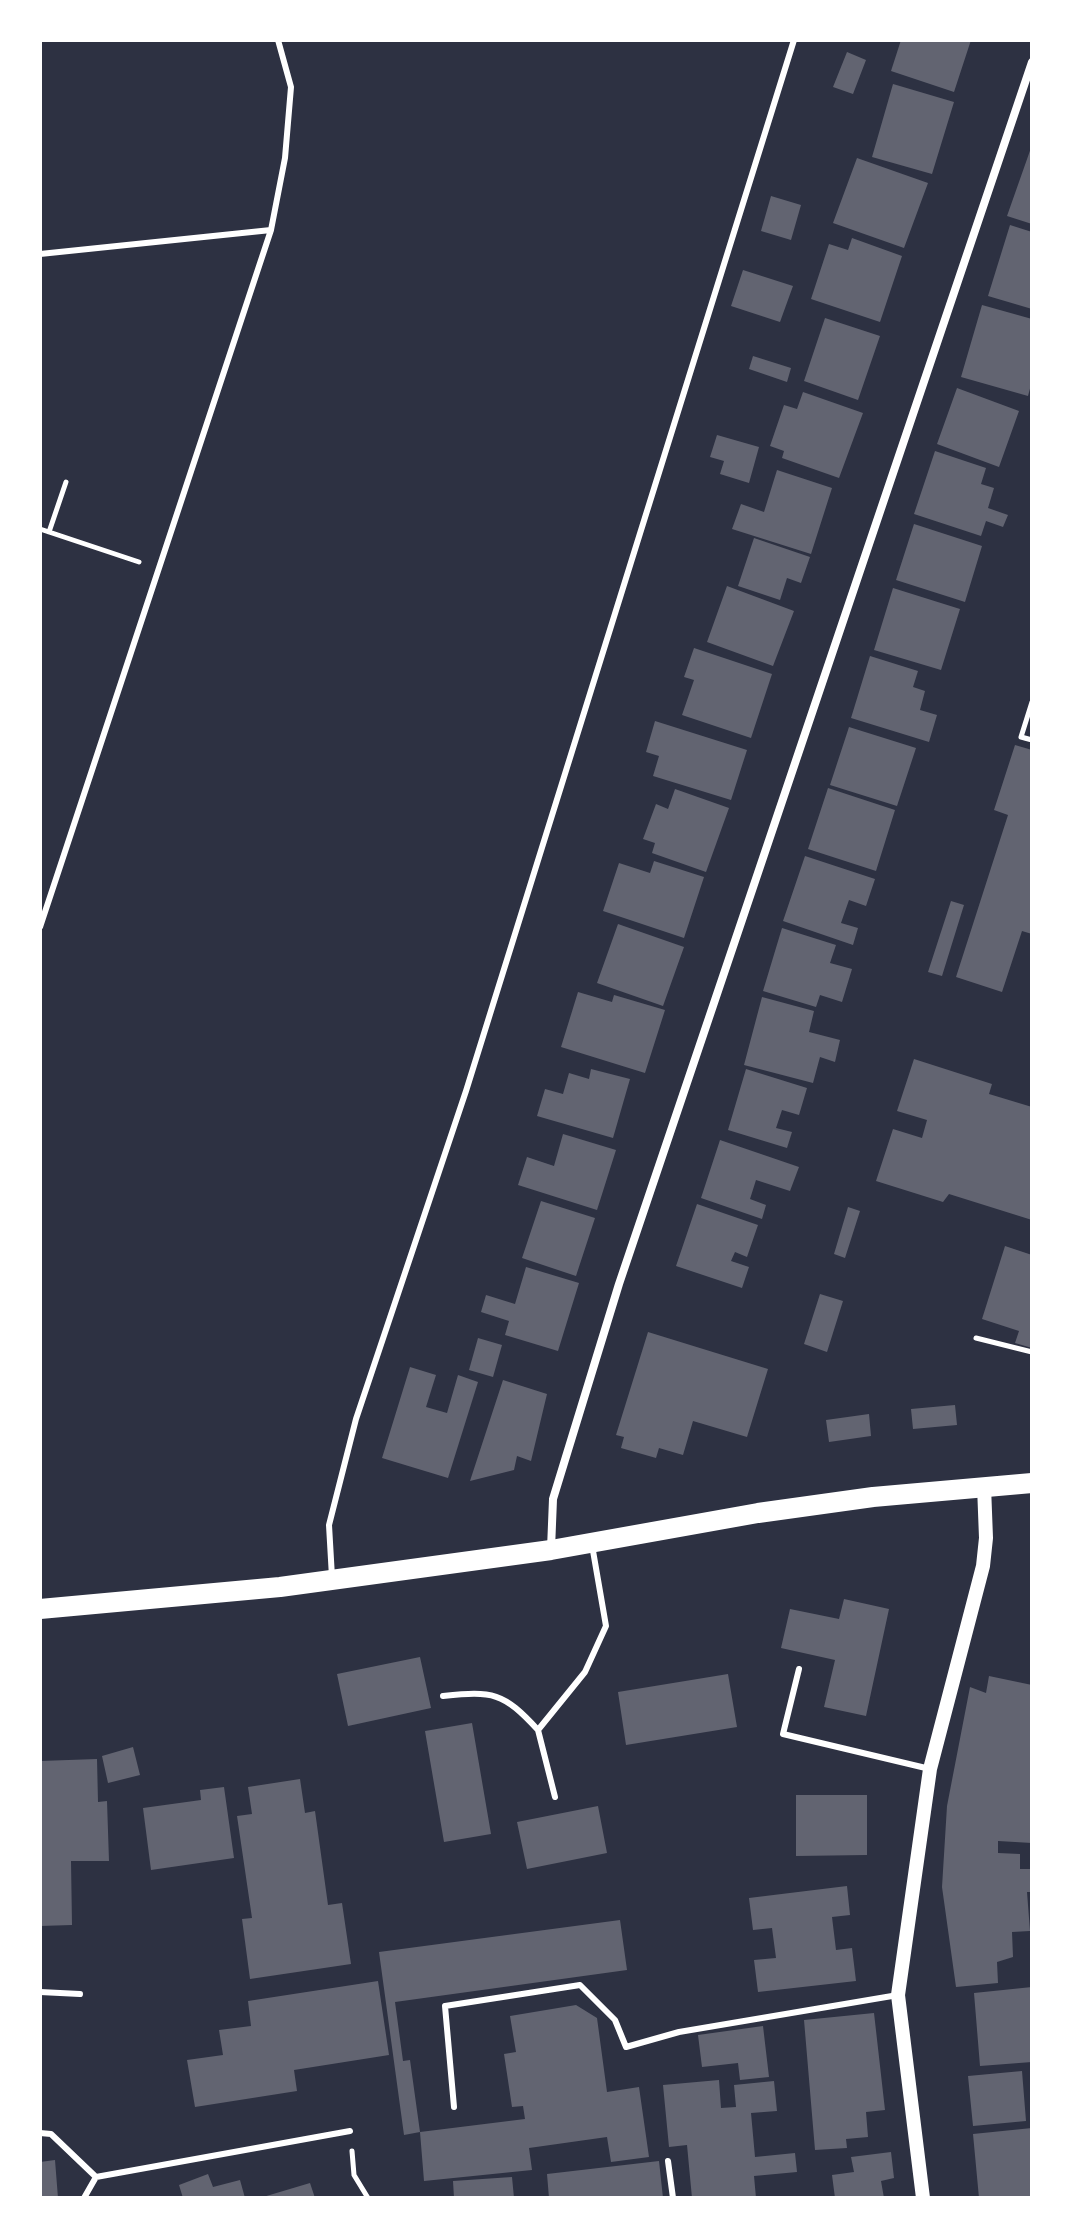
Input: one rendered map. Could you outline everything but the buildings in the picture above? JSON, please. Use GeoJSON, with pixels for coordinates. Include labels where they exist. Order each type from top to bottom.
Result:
{"type":"FeatureCollection","features":[{"type":"Feature","properties":{"kind":"main road"},"geometry":{"type":"LineString","coordinates":[[40,1609],[161,1599],[332,1579],[551,1550],[758,1513],[873,1497],[1032,1483]]}},
{"type":"Feature","properties":{"kind":"street"},"geometry":{"type":"LineString","coordinates":[[551,1550],[553,1499],[619,1284],[1032,62]]}},
{"type":"Feature","properties":{"kind":"street"},"geometry":{"type":"LineString","coordinates":[[923,2198],[898,1995],[930,1769],[983,1566],[986,1538],[984,1486]]}},
{"type":"Feature","properties":{"kind":"lane"},"geometry":{"type":"LineString","coordinates":[[40,927],[271,230],[285,158],[291,87],[278,40]]}},
{"type":"Feature","properties":{"kind":"lane"},"geometry":{"type":"LineString","coordinates":[[332,1579],[329,1525],[356,1419],[466,1091],[794,40]]}},
{"type":"Feature","properties":{"kind":"lane"},"geometry":{"type":"LineString","coordinates":[[40,254],[271,230]]}},
{"type":"Feature","properties":{"kind":"lane"},"geometry":{"type":"LineString","coordinates":[[538,1730],[585,1672],[606,1626],[592,1542]]}},
{"type":"Feature","properties":{"kind":"lane"},"geometry":{"type":"LineString","coordinates":[[799,1669],[783,1734],[930,1769]]}},
{"type":"Feature","properties":{"kind":"lane"},"geometry":{"type":"LineString","coordinates":[[443,1696],[486,1692],[516,1705],[538,1730],[555,1797]]}},
{"type":"Feature","properties":{"kind":"lane"},"geometry":{"type":"LineString","coordinates":[[454,2107],[445,2006],[580,1985],[615,2020],[626,2047],[679,2032],[898,1995]]}},
{"type":"Feature","properties":{"kind":"lane"},"geometry":{"type":"LineString","coordinates":[[40,1992],[80,1994]]}},
{"type":"Feature","properties":{"kind":"lane"},"geometry":{"type":"LineString","coordinates":[[84,2198],[96,2177],[350,2131]]}},
{"type":"Feature","properties":{"kind":"lane"},"geometry":{"type":"LineString","coordinates":[[40,2133],[51,2134],[96,2177]]}},
{"type":"Feature","properties":{"kind":"lane"},"geometry":{"type":"LineString","coordinates":[[668,2161],[673,2198]]}},
{"type":"Feature","properties":{"kind":"path"},"geometry":{"type":"LineString","coordinates":[[49,532],[66,482]]}},
{"type":"Feature","properties":{"kind":"path"},"geometry":{"type":"LineString","coordinates":[[40,529],[159,568]]}},
{"type":"Feature","properties":{"kind":"path"},"geometry":{"type":"LineString","coordinates":[[1032,702],[1021,737],[1032,740]]}},
{"type":"Feature","properties":{"kind":"path"},"geometry":{"type":"LineString","coordinates":[[976,1338],[1032,1352]]}},
{"type":"Feature","properties":{"kind":"path"},"geometry":{"type":"LineString","coordinates":[[350,2131],[354,2175],[368,2198]]}}]}
